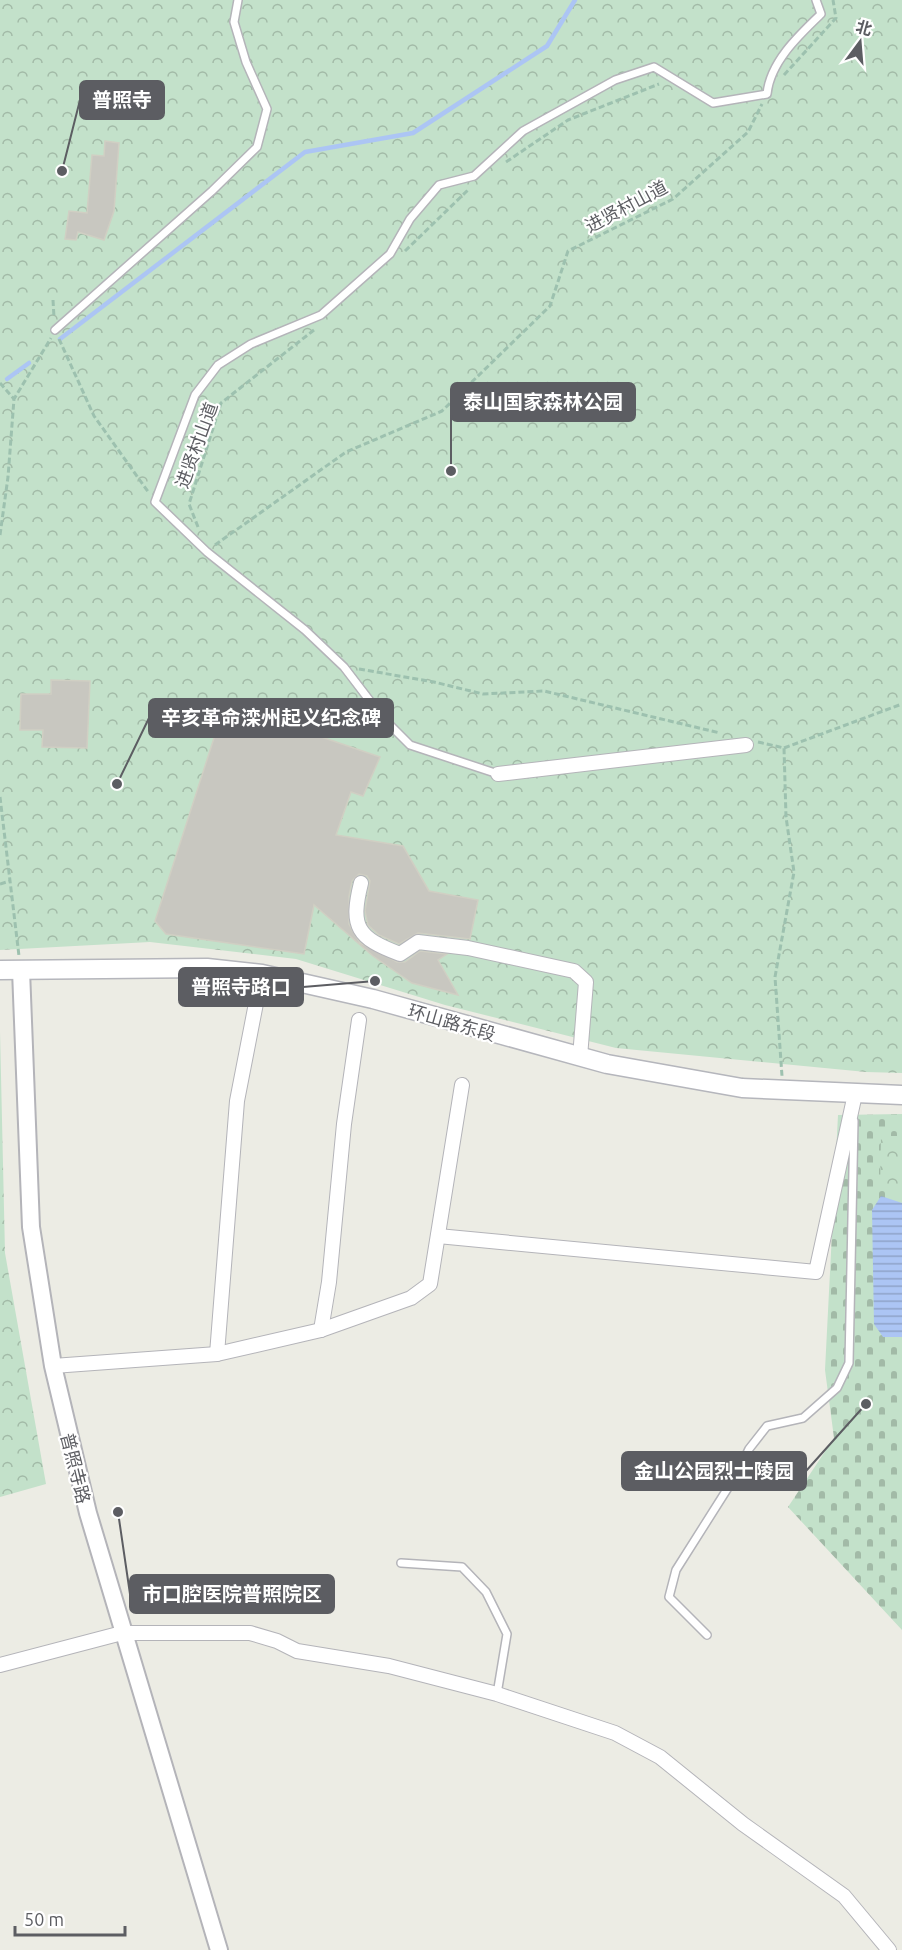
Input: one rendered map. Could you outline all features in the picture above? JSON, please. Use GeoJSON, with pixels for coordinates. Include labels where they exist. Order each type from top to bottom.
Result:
{"type":"FeatureCollection","features":[{"type":"Feature","properties":{"kind":"main road","name":"环山路东段"},"geometry":{"type":"LineString","coordinates":[[0,970],[207,968],[262,974],[373,999],[580,1057],[742,1088],[902,1095]]}},
{"type":"Feature","properties":{"kind":"street"},"geometry":{"type":"LineString","coordinates":[[498,774],[746,745]]}},
{"type":"Feature","properties":{"kind":"street"},"geometry":{"type":"LineString","coordinates":[[361,883],[354,910],[356,922],[374,944],[400,954],[418,942],[468,948],[574,971],[586,982],[580,1057]]}},
{"type":"Feature","properties":{"kind":"street","name":"普照寺路"},"geometry":{"type":"LineString","coordinates":[[21,970],[31,1227],[52,1366],[67,1434],[123,1633],[219,1950]]}},
{"type":"Feature","properties":{"kind":"street"},"geometry":{"type":"LineString","coordinates":[[217,1354],[237,1101],[258,993]]}},
{"type":"Feature","properties":{"kind":"street"},"geometry":{"type":"LineString","coordinates":[[321,1330],[329,1282],[344,1124],[359,1020]]}},
{"type":"Feature","properties":{"kind":"street"},"geometry":{"type":"LineString","coordinates":[[52,1366],[217,1354],[321,1330],[411,1298],[430,1284],[462,1085]]}},
{"type":"Feature","properties":{"kind":"street"},"geometry":{"type":"LineString","coordinates":[[438,1236],[816,1272],[855,1094]]}},
{"type":"Feature","properties":{"kind":"street"},"geometry":{"type":"LineString","coordinates":[[0,1665],[123,1633],[250,1633],[277,1641],[297,1651],[389,1666],[496,1694],[615,1733],[660,1757],[743,1824],[844,1896],[889,1950]]}},
{"type":"Feature","properties":{"kind":"lane"},"geometry":{"type":"LineString","coordinates":[[55,330],[212,191],[257,147],[267,109],[246,62],[234,22],[238,0]]}},
{"type":"Feature","properties":{"kind":"lane"},"geometry":{"type":"LineString","coordinates":[[498,774],[410,745],[383,718],[344,667],[305,630],[207,552],[155,502],[195,395],[218,365],[251,344],[321,315],[390,254],[410,219],[439,185],[474,176],[523,131],[615,80],[654,67],[713,103],[767,94],[769,82],[795,39],[821,14],[816,0]]}},
{"type":"Feature","properties":{"kind":"lane"},"geometry":{"type":"LineString","coordinates":[[707,1635],[669,1597],[676,1570],[738,1472],[749,1449],[767,1426],[803,1418],[837,1389],[849,1363],[855,1094]]}},
{"type":"Feature","properties":{"kind":"lane"},"geometry":{"type":"LineString","coordinates":[[402,1563],[462,1567],[486,1592],[507,1634],[496,1694]]}},
{"type":"Feature","properties":{"kind":"path","name":"进贤村山道"},"geometry":{"type":"LineString","coordinates":[[319,326],[221,404],[189,504],[207,552],[346,452],[442,411],[550,306],[568,251],[673,199],[748,132],[767,94],[836,18],[833,0]]}},
{"type":"Feature","properties":{"kind":"path"},"geometry":{"type":"LineString","coordinates":[[500,167],[568,120],[658,83],[667,88]]}},
{"type":"Feature","properties":{"kind":"path"},"geometry":{"type":"LineString","coordinates":[[396,259],[471,187]]}},
{"type":"Feature","properties":{"kind":"path"},"geometry":{"type":"LineString","coordinates":[[53,300],[55,330],[94,416],[155,502]]}},
{"type":"Feature","properties":{"kind":"path"},"geometry":{"type":"LineString","coordinates":[[0,535],[8,477],[14,399],[55,330]]}},
{"type":"Feature","properties":{"kind":"path"},"geometry":{"type":"LineString","coordinates":[[0,383],[14,399]]}},
{"type":"Feature","properties":{"kind":"path"},"geometry":{"type":"LineString","coordinates":[[784,748],[902,704]]}},
{"type":"Feature","properties":{"kind":"path"},"geometry":{"type":"LineString","coordinates":[[0,796],[21,970]]}},
{"type":"Feature","properties":{"kind":"path"},"geometry":{"type":"LineString","coordinates":[[0,884],[10,881]]}},
{"type":"Feature","properties":{"kind":"green space"},"geometry":{"type":"Polygon","coordinates":[[[0,0],[902,0],[902,1073],[866,1072],[616,1048],[445,1005],[296,959],[150,942],[0,950],[0,0]]]}},
{"type":"Feature","properties":{"kind":"green space"},"geometry":{"type":"Polygon","coordinates":[[[0,1031],[5,1253],[46,1484],[0,1497],[0,1031]]]}},
{"type":"Feature","properties":{"kind":"green space"},"geometry":{"type":"Polygon","coordinates":[[[902,1114],[902,1630],[788,1507],[834,1438],[825,1370],[838,1115],[902,1114]]]}},
{"type":"Feature","properties":{"kind":"green space"},"geometry":{"type":"Polygon","coordinates":[[[881,1136],[902,1136],[902,1189],[880,1189],[881,1136]]]}},
{"type":"Feature","properties":{"kind":"water"},"geometry":{"type":"Polygon","coordinates":[[[881,1196],[902,1203],[902,1337],[883,1337],[874,1324],[872,1210],[881,1196]]]}},
{"type":"Feature","properties":{"kind":"building"},"geometry":{"type":"Polygon","coordinates":[[[105,141],[119,143],[114,211],[104,240],[78,232],[76,240],[65,239],[69,211],[87,213],[92,155],[104,156],[105,141]]]}},
{"type":"Feature","properties":{"kind":"building"},"geometry":{"type":"Polygon","coordinates":[[[51,680],[90,681],[87,748],[42,747],[43,730],[20,730],[21,694],[51,694],[51,680]]]}},
{"type":"Feature","properties":{"kind":"building"},"geometry":{"type":"Polygon","coordinates":[[[225,704],[380,757],[363,796],[351,792],[336,835],[403,846],[429,891],[478,900],[470,939],[418,933],[399,944],[379,935],[368,925],[365,911],[370,881],[367,876],[359,874],[352,881],[349,896],[349,924],[360,943],[397,962],[405,962],[420,951],[447,954],[438,960],[458,995],[412,983],[373,956],[314,905],[304,954],[166,934],[155,921],[225,704]]]}},
{"type":"Feature","properties":{"kind":"waterway"},"geometry":{"type":"LineString","coordinates":[[60,339],[305,152],[413,133],[547,46],[575,0]]}},
{"type":"Feature","properties":{"kind":"waterway"},"geometry":{"type":"LineString","coordinates":[[7,379],[29,363]]}},
{"type":"Feature","properties":{"kind":"place","name":"普照寺"},"geometry":{"type":"Point","coordinates":[62,171]}},
{"type":"Feature","properties":{"kind":"place","name":"泰山国家森林公园"},"geometry":{"type":"Point","coordinates":[451,471]}},
{"type":"Feature","properties":{"kind":"place","name":"辛亥革命滦州起义纪念碑"},"geometry":{"type":"Point","coordinates":[117,784]}},
{"type":"Feature","properties":{"kind":"place","name":"普照寺路口"},"geometry":{"type":"Point","coordinates":[375,981]}},
{"type":"Feature","properties":{"kind":"place","name":"金山公园烈士陵园"},"geometry":{"type":"Point","coordinates":[866,1404]}},
{"type":"Feature","properties":{"kind":"place","name":"市口腔医院普照院区"},"geometry":{"type":"Point","coordinates":[118,1512]}}]}
